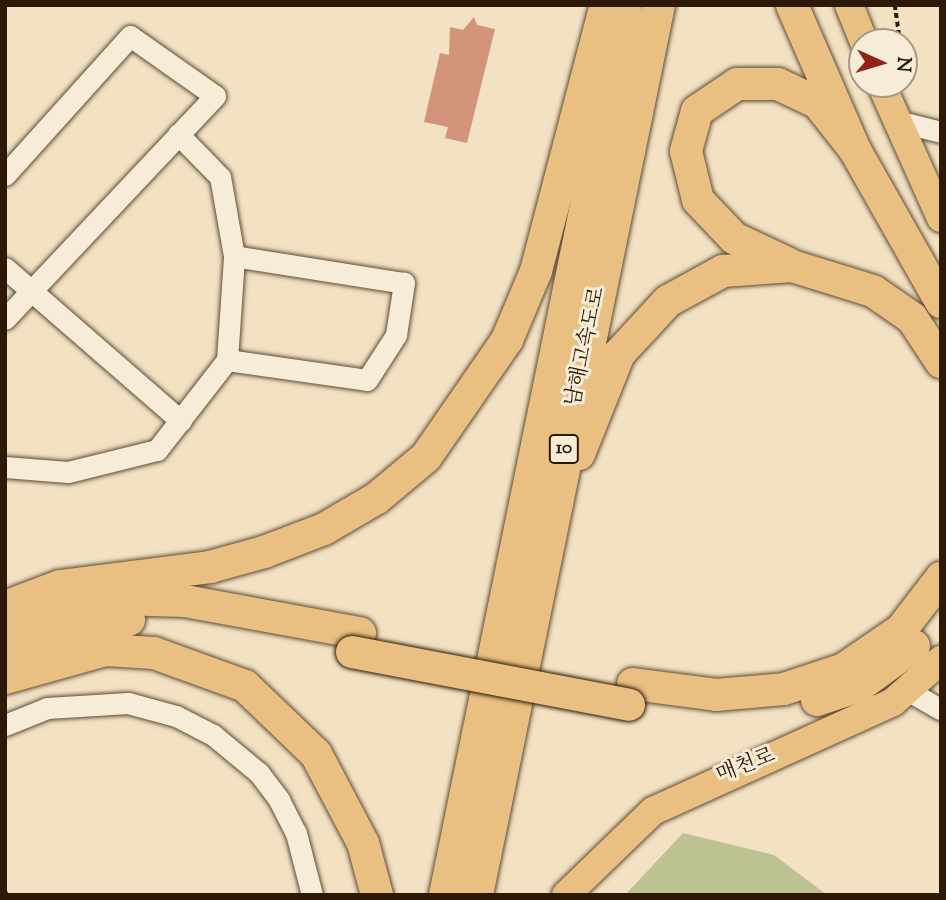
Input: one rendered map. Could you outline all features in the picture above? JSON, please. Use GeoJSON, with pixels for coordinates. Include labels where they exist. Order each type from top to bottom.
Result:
{"type":"FeatureCollection","features":[{"type":"Feature","properties":{"kind":"highway"},"geometry":{"type":"LineString","coordinates":[[5,607],[60,586],[210,567],[264,552],[324,529],[377,498],[426,457],[507,340],[536,271],[606,5]]}},
{"type":"Feature","properties":{"kind":"highway","name":"남해고속도로"},"geometry":{"type":"LineString","coordinates":[[445,895],[627,5]]}},
{"type":"Feature","properties":{"kind":"highway","name":"남해고속도로"},"geometry":{"type":"LineString","coordinates":[[477,895],[545,544],[659,5]]}},
{"type":"Feature","properties":{"kind":"highway"},"geometry":{"type":"LineString","coordinates":[[792,5],[855,150],[941,302]]}},
{"type":"Feature","properties":{"kind":"highway"},"geometry":{"type":"LineString","coordinates":[[855,150],[818,103],[778,84],[737,84],[698,111],[686,151],[698,200],[734,239],[792,266],[873,291],[912,318],[941,362]]}},
{"type":"Feature","properties":{"kind":"highway"},"geometry":{"type":"LineString","coordinates":[[545,544],[619,354],[668,301],[723,271],[792,266]]}},
{"type":"Feature","properties":{"kind":"highway"},"geometry":{"type":"LineString","coordinates":[[631,694],[716,695],[784,689],[844,669],[901,630],[941,578]]}},
{"type":"Feature","properties":{"kind":"highway"},"geometry":{"type":"LineString","coordinates":[[5,631],[49,613],[117,599],[185,601],[356,643]]}},
{"type":"Feature","properties":{"kind":"highway"},"geometry":{"type":"LineString","coordinates":[[5,661],[115,620],[173,619],[356,643],[631,694],[716,716],[788,709],[859,686],[918,643],[941,613]]}},
{"type":"Feature","properties":{"kind":"highway"},"geometry":{"type":"LineString","coordinates":[[5,678],[50,660],[105,650],[154,653],[245,686],[316,754],[363,843],[377,895]]}},
{"type":"Feature","properties":{"kind":"main road"},"geometry":{"type":"LineString","coordinates":[[849,5],[858,28]]}},
{"type":"Feature","properties":{"kind":"main road"},"geometry":{"type":"LineString","coordinates":[[887,98],[941,218]]}},
{"type":"Feature","properties":{"kind":"main road","name":"매천로"},"geometry":{"type":"LineString","coordinates":[[566,895],[653,811],[714,778],[834,732],[907,690],[941,660]]}},
{"type":"Feature","properties":{"kind":"street"},"geometry":{"type":"LineString","coordinates":[[5,175],[130,36],[215,96],[5,318]]}},
{"type":"Feature","properties":{"kind":"street"},"geometry":{"type":"LineString","coordinates":[[897,121],[941,132]]}},
{"type":"Feature","properties":{"kind":"street"},"geometry":{"type":"LineString","coordinates":[[5,467],[68,472],[157,450],[227,360],[234,256],[220,177],[178,134]]}},
{"type":"Feature","properties":{"kind":"street"},"geometry":{"type":"LineString","coordinates":[[227,360],[367,380],[396,335],[404,283],[234,256]]}},
{"type":"Feature","properties":{"kind":"street"},"geometry":{"type":"LineString","coordinates":[[5,268],[181,421]]}},
{"type":"Feature","properties":{"kind":"street"},"geometry":{"type":"LineString","coordinates":[[907,690],[941,710]]}},
{"type":"Feature","properties":{"kind":"street"},"geometry":{"type":"LineString","coordinates":[[5,725],[47,708],[128,703],[176,716],[213,735],[259,773],[279,800],[296,833],[312,895]]}},
{"type":"Feature","properties":{"kind":"path"},"geometry":{"type":"LineString","coordinates":[[895,5],[898,28]]}},
{"type":"Feature","properties":{"kind":"green space"},"geometry":{"type":"Polygon","coordinates":[[[683,833],[774,855],[827,895],[625,895],[683,833]]]}},
{"type":"Feature","properties":{"kind":"building"},"geometry":{"type":"Polygon","coordinates":[[[474,17],[477,25],[495,29],[467,143],[445,138],[448,127],[424,122],[440,53],[449,55],[450,27],[463,30],[474,17]]]}}]}
